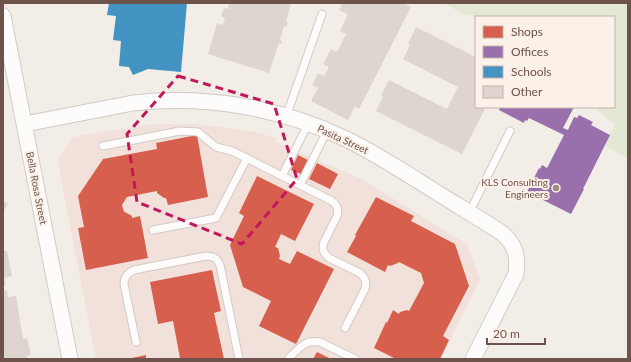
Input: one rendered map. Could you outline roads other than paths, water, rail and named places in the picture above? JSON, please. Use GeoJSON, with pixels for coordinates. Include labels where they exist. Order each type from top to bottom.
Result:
{"type":"FeatureCollection","features":[{"type":"Feature","properties":{"kind":"street","name":"Bella Rosa Street"},"geometry":{"type":"LineString","coordinates":[[3,16],[70,359]]}},
{"type":"Feature","properties":{"kind":"street","name":"Pasita Street"},"geometry":{"type":"LineString","coordinates":[[25,124],[133,103],[150,101],[195,101],[256,109],[308,124],[345,138],[373,153],[502,233],[514,248],[517,264],[516,274],[473,359]]}},
{"type":"Feature","properties":{"kind":"lane"},"geometry":{"type":"LineString","coordinates":[[286,117],[322,14]]}},
{"type":"Feature","properties":{"kind":"lane"},"geometry":{"type":"LineString","coordinates":[[282,176],[308,124]]}},
{"type":"Feature","properties":{"kind":"lane"},"geometry":{"type":"LineString","coordinates":[[103,146],[180,131],[198,132],[216,147],[232,151],[332,201],[338,212],[322,246],[323,251],[329,258],[360,273],[366,280],[365,289],[345,328]]}},
{"type":"Feature","properties":{"kind":"lane"},"geometry":{"type":"LineString","coordinates":[[300,185],[327,131]]}},
{"type":"Feature","properties":{"kind":"lane"},"geometry":{"type":"LineString","coordinates":[[469,213],[510,131]]}},
{"type":"Feature","properties":{"kind":"lane"},"geometry":{"type":"LineString","coordinates":[[153,230],[216,218],[246,158]]}},
{"type":"Feature","properties":{"kind":"lane"},"geometry":{"type":"LineString","coordinates":[[136,342],[124,284],[126,275],[134,270],[211,256],[215,258],[220,265],[238,359]]}},
{"type":"Feature","properties":{"kind":"lane"},"geometry":{"type":"LineString","coordinates":[[288,359],[309,341],[320,342],[354,359]]}},
{"type":"Feature","properties":{"kind":"place","name":"KLS Consulting Engineers"},"geometry":{"type":"Point","coordinates":[556,188]}}]}
